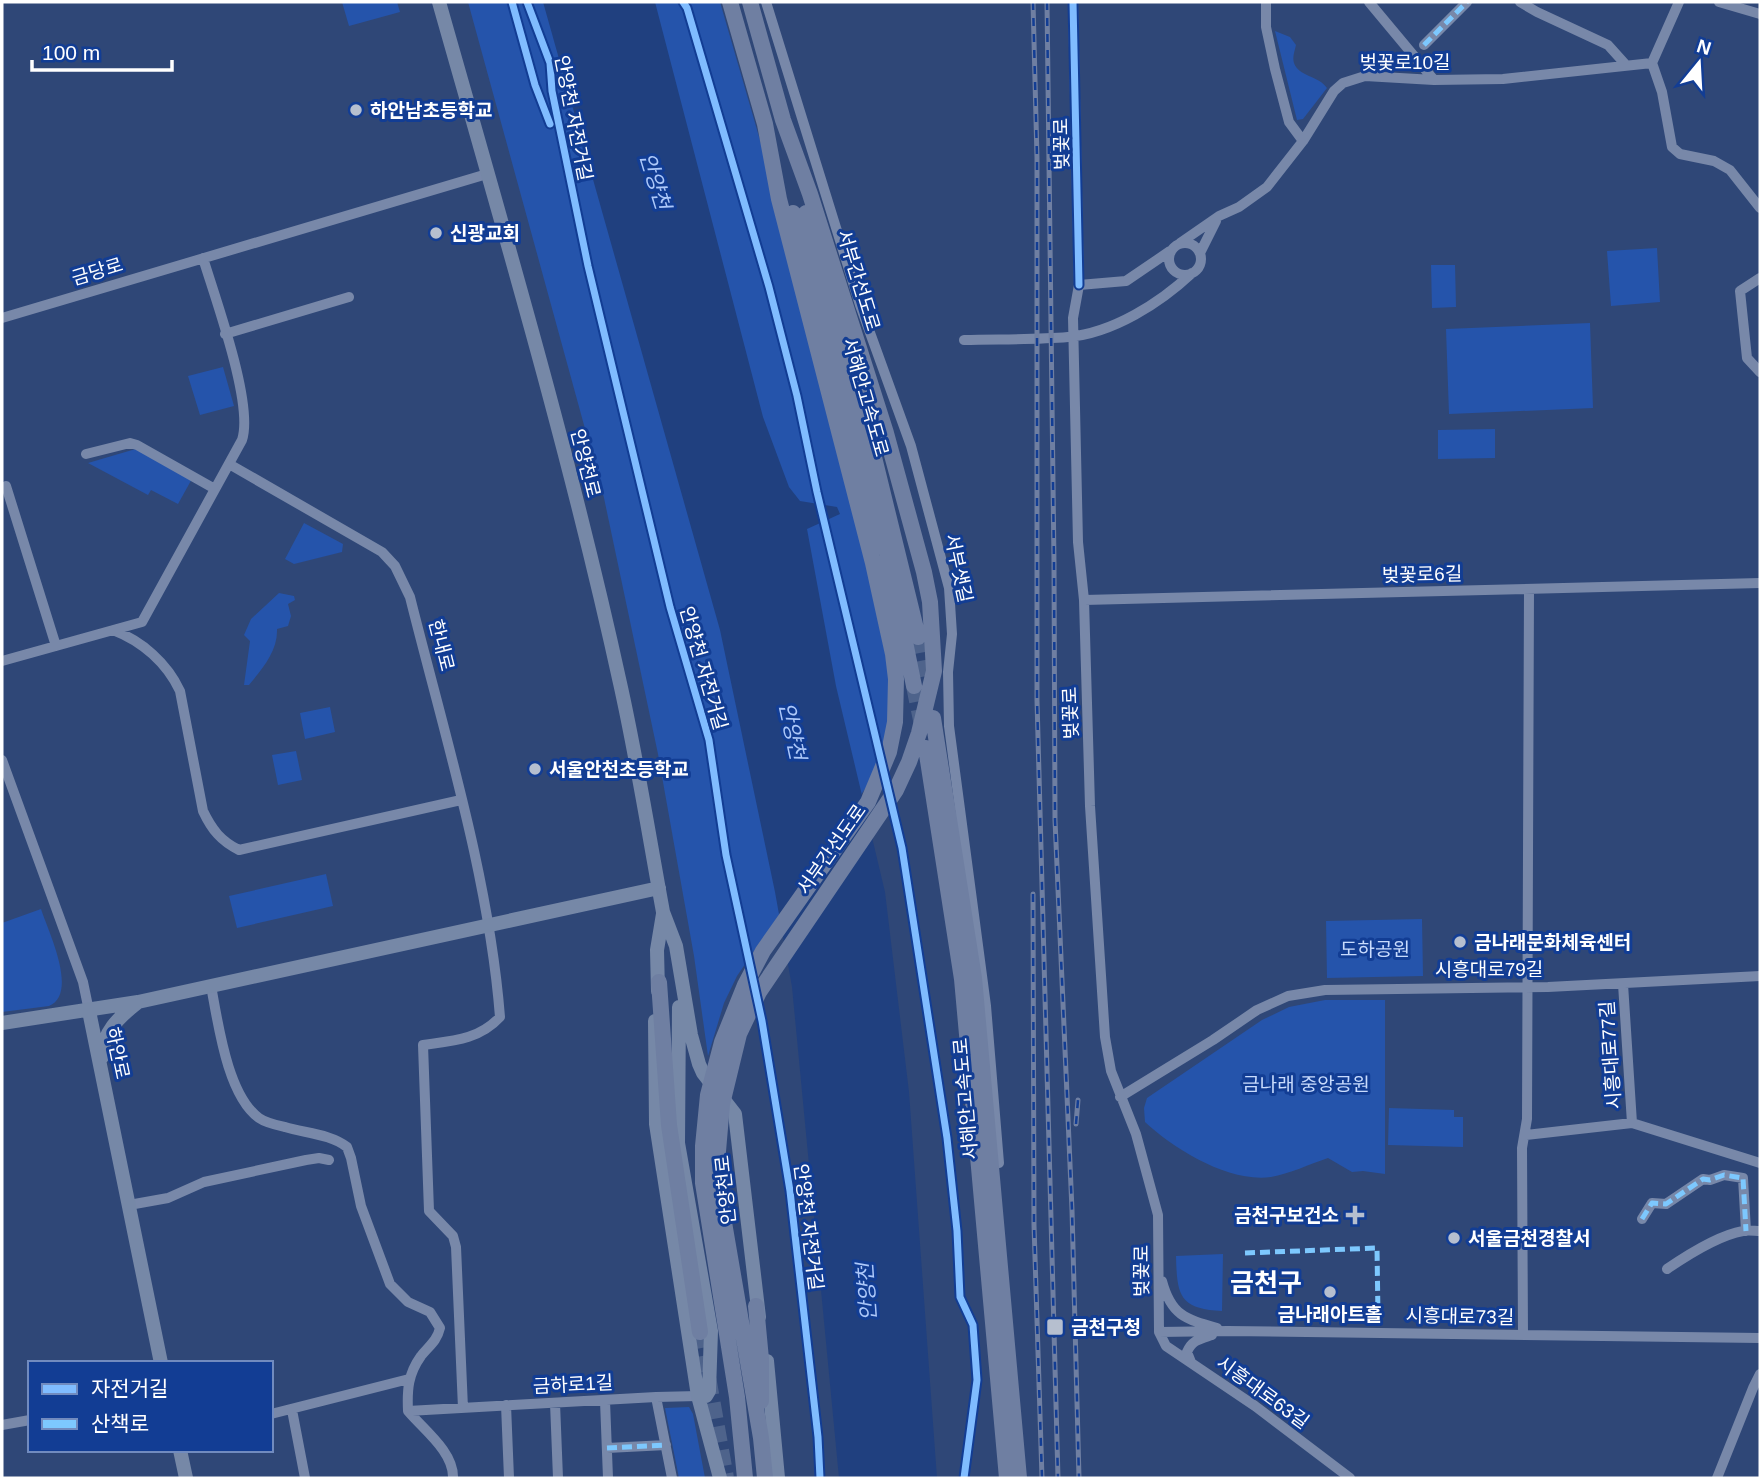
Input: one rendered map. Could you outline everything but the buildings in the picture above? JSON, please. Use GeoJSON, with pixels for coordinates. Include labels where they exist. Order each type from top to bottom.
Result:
{"type":"FeatureCollection","features":[{"type":"Feature","properties":{"kind":"highway","name":"서부간선도로"},"geometry":{"type":"LineString","coordinates":[[730,2],[765,124],[779,199],[885,619],[897,679],[895,722],[889,752],[868,802],[763,951],[732,1012],[713,1069],[703,1146],[703,1183],[738,1361],[761,1438],[765,1478]]}},
{"type":"Feature","properties":{"kind":"highway","name":"서부간선도로"},"geometry":{"type":"LineString","coordinates":[[745,1478],[737,1397],[738,1361],[717,1163],[722,1104],[739,1034],[768,978],[896,790],[909,762],[927,707],[934,671],[930,602],[924,572],[886,433],[810,194],[783,120],[750,2]]}},
{"type":"Feature","properties":{"kind":"highway","name":"서해안고속도로"},"geometry":{"type":"LineString","coordinates":[[783,120],[801,196],[874,457],[918,637]]}},
{"type":"Feature","properties":{"kind":"highway","name":"서해안고속도로"},"geometry":{"type":"LineString","coordinates":[[765,124],[790,200],[859,445],[887,553],[914,686]]}},
{"type":"Feature","properties":{"kind":"highway","name":"서해안고속도로"},"geometry":{"type":"LineString","coordinates":[[933,718],[968,978],[1019,1478]]}},
{"type":"Feature","properties":{"kind":"highway","name":"서해안고속도로"},"geometry":{"type":"LineString","coordinates":[[926,748],[968,978],[1007,1478]]}},
{"type":"Feature","properties":{"kind":"highway"},"geometry":{"type":"LineString","coordinates":[[659,982],[669,1125],[700,1332]]}},
{"type":"Feature","properties":{"kind":"highway"},"geometry":{"type":"LineString","coordinates":[[757,1306],[761,1359],[761,1438]]}},
{"type":"Feature","properties":{"kind":"highway"},"geometry":{"type":"LineString","coordinates":[[736,1478],[729,1402],[738,1361]]}},
{"type":"Feature","properties":{"kind":"highway"},"geometry":{"type":"LineString","coordinates":[[738,1361],[754,1478]]}},
{"type":"Feature","properties":{"kind":"main road"},"geometry":{"type":"LineString","coordinates":[[437,2],[447,29]]}},
{"type":"Feature","properties":{"kind":"main road"},"geometry":{"type":"LineString","coordinates":[[445,2],[447,29]]}},
{"type":"Feature","properties":{"kind":"main road","name":"안양천로"},"geometry":{"type":"LineString","coordinates":[[447,29],[544,374],[594,572],[621,684],[663,912],[676,946],[699,1064],[735,1114],[757,1306],[767,1357],[778,1478]]}},
{"type":"Feature","properties":{"kind":"main road"},"geometry":{"type":"LineString","coordinates":[[2,1023],[138,1002],[659,888]]}},
{"type":"Feature","properties":{"kind":"main road","name":"안양천로"},"geometry":{"type":"LineString","coordinates":[[663,912],[657,950],[659,982],[655,1013],[656,1124],[698,1396],[720,1478]]}},
{"type":"Feature","properties":{"kind":"main road"},"geometry":{"type":"LineString","coordinates":[[680,976],[678,1143],[711,1331],[709,1391],[706,1395],[698,1396]]}},
{"type":"Feature","properties":{"kind":"main road"},"geometry":{"type":"LineString","coordinates":[[102,1069],[102,1045],[106,1036],[138,1002]]}},
{"type":"Feature","properties":{"kind":"main road","name":"하안로"},"geometry":{"type":"LineString","coordinates":[[89,1011],[161,1361]]}},
{"type":"Feature","properties":{"kind":"main road"},"geometry":{"type":"LineString","coordinates":[[180,1452],[186,1478]]}},
{"type":"Feature","properties":{"kind":"street","name":"서부샛길"},"geometry":{"type":"LineString","coordinates":[[766,2],[860,305],[911,446],[949,588],[953,634],[948,672],[949,726],[986,1006],[999,1163]]}},
{"type":"Feature","properties":{"kind":"street","name":"벚꽃로"},"geometry":{"type":"LineString","coordinates":[[1073,2],[1079,285],[1073,318],[1078,542],[1084,600],[1090,806],[1105,1037],[1111,1071],[1136,1134],[1156,1202],[1159,1332]]}},
{"type":"Feature","properties":{"kind":"street"},"geometry":{"type":"LineString","coordinates":[[1266,2],[1266,27],[1289,122],[1303,141]]}},
{"type":"Feature","properties":{"kind":"street"},"geometry":{"type":"LineString","coordinates":[[1369,2],[1434,80]]}},
{"type":"Feature","properties":{"kind":"street"},"geometry":{"type":"LineString","coordinates":[[1520,2],[1608,45],[1626,65]]}},
{"type":"Feature","properties":{"kind":"street"},"geometry":{"type":"LineString","coordinates":[[1679,2],[1652,63],[1672,147],[1680,154],[1714,161],[1730,170],[1760,208]]}},
{"type":"Feature","properties":{"kind":"street"},"geometry":{"type":"LineString","coordinates":[[1719,2],[1746,5],[1760,14]]}},
{"type":"Feature","properties":{"kind":"street"},"geometry":{"type":"LineString","coordinates":[[1424,45],[1460,5]]}},
{"type":"Feature","properties":{"kind":"street","name":"벚꽃로10길"},"geometry":{"type":"LineString","coordinates":[[1079,285],[1126,281],[1219,216],[1239,207],[1266,187],[1303,141],[1334,92],[1343,83],[1354,78],[1503,79],[1652,63]]}},
{"type":"Feature","properties":{"kind":"street","name":"금당로"},"geometry":{"type":"LineString","coordinates":[[2,318],[487,174]]}},
{"type":"Feature","properties":{"kind":"street"},"geometry":{"type":"LineString","coordinates":[[964,340],[1070,337],[1099,330],[1126,318],[1173,291],[1183,273],[1200,265],[1200,253],[1219,216]]}},
{"type":"Feature","properties":{"kind":"street"},"geometry":{"type":"LineString","coordinates":[[1180,243],[1191,244],[1200,253]]}},
{"type":"Feature","properties":{"kind":"street"},"geometry":{"type":"LineString","coordinates":[[1170,251],[1169,262],[1183,273]]}},
{"type":"Feature","properties":{"kind":"street"},"geometry":{"type":"LineString","coordinates":[[2,661],[142,622],[242,440],[246,424],[242,396],[203,258]]}},
{"type":"Feature","properties":{"kind":"street"},"geometry":{"type":"LineString","coordinates":[[1150,266],[1166,267],[1183,273]]}},
{"type":"Feature","properties":{"kind":"street"},"geometry":{"type":"LineString","coordinates":[[1760,278],[1740,291],[1747,358],[1760,372]]}},
{"type":"Feature","properties":{"kind":"street"},"geometry":{"type":"LineString","coordinates":[[225,334],[349,297]]}},
{"type":"Feature","properties":{"kind":"street"},"geometry":{"type":"LineString","coordinates":[[86,454],[130,443],[144,448],[215,489]]}},
{"type":"Feature","properties":{"kind":"street","name":"한내로"},"geometry":{"type":"LineString","coordinates":[[229,464],[382,552],[394,566],[410,597],[461,800],[490,925],[500,1017],[490,1028],[464,1040],[422,1045],[429,1211],[453,1236],[456,1247],[463,1408]]}},
{"type":"Feature","properties":{"kind":"street"},"geometry":{"type":"LineString","coordinates":[[6,486],[56,646]]}},
{"type":"Feature","properties":{"kind":"street","name":"벚꽃로6길"},"geometry":{"type":"LineString","coordinates":[[1084,600],[1760,583]]}},
{"type":"Feature","properties":{"kind":"street"},"geometry":{"type":"LineString","coordinates":[[1523,1335],[1522,1148],[1526,1135],[1528,987],[1529,589]]}},
{"type":"Feature","properties":{"kind":"street"},"geometry":{"type":"LineString","coordinates":[[113,630],[140,644],[174,678],[180,691],[203,811],[210,826],[223,842],[239,850],[461,800]]}},
{"type":"Feature","properties":{"kind":"street","name":"하안로"},"geometry":{"type":"LineString","coordinates":[[2,760],[83,982],[89,1011]]}},
{"type":"Feature","properties":{"kind":"street","name":"시흥대로79길"},"geometry":{"type":"LineString","coordinates":[[1121,1097],[1257,1010],[1289,996],[1325,990],[1623,984],[1760,976]]}},
{"type":"Feature","properties":{"kind":"street","name":"시흥대로77길"},"geometry":{"type":"LineString","coordinates":[[1623,984],[1632,1123]]}},
{"type":"Feature","properties":{"kind":"street"},"geometry":{"type":"LineString","coordinates":[[211,986],[228,1066],[244,1101],[258,1117],[272,1124],[328,1138],[347,1147],[361,1206],[390,1284],[408,1302],[430,1312],[436,1319],[440,1328],[437,1338],[420,1357],[409,1379],[408,1411],[444,1451],[453,1469],[453,1478]]}},
{"type":"Feature","properties":{"kind":"street","name":"시흥대로77길"},"geometry":{"type":"LineString","coordinates":[[1526,1135],[1632,1123],[1760,1163]]}},
{"type":"Feature","properties":{"kind":"street"},"geometry":{"type":"LineString","coordinates":[[129,1205],[168,1198],[204,1182],[306,1160],[329,1160]]}},
{"type":"Feature","properties":{"kind":"street"},"geometry":{"type":"LineString","coordinates":[[1642,1219],[1652,1203],[1666,1204],[1703,1179],[1710,1180],[1724,1175],[1743,1178],[1746,1231]]}},
{"type":"Feature","properties":{"kind":"street"},"geometry":{"type":"LineString","coordinates":[[1668,1269],[1689,1254],[1746,1231],[1760,1231]]}},
{"type":"Feature","properties":{"kind":"street"},"geometry":{"type":"LineString","coordinates":[[1158,1265],[1166,1293],[1178,1313],[1191,1321],[1228,1331]]}},
{"type":"Feature","properties":{"kind":"street"},"geometry":{"type":"LineString","coordinates":[[1195,1365],[1189,1360],[1187,1352],[1194,1341],[1228,1331]]}},
{"type":"Feature","properties":{"kind":"street","name":"시흥대로73길"},"geometry":{"type":"LineString","coordinates":[[1159,1332],[1760,1338]]}},
{"type":"Feature","properties":{"kind":"street","name":"시흥대로63길"},"geometry":{"type":"LineString","coordinates":[[1159,1332],[1166,1346],[1255,1406],[1350,1478]]}},
{"type":"Feature","properties":{"kind":"street"},"geometry":{"type":"LineString","coordinates":[[1717,1478],[1760,1374]]}},
{"type":"Feature","properties":{"kind":"street"},"geometry":{"type":"LineString","coordinates":[[273,1414],[409,1379]]}},
{"type":"Feature","properties":{"kind":"street","name":"금하로1길"},"geometry":{"type":"LineString","coordinates":[[408,1411],[698,1396]]}},
{"type":"Feature","properties":{"kind":"street"},"geometry":{"type":"LineString","coordinates":[[656,1397],[672,1478]]}},
{"type":"Feature","properties":{"kind":"street"},"geometry":{"type":"LineString","coordinates":[[605,1401],[608,1478]]}},
{"type":"Feature","properties":{"kind":"street"},"geometry":{"type":"LineString","coordinates":[[555,1403],[558,1478]]}},
{"type":"Feature","properties":{"kind":"street"},"geometry":{"type":"LineString","coordinates":[[506,1405],[509,1478]]}},
{"type":"Feature","properties":{"kind":"street"},"geometry":{"type":"LineString","coordinates":[[292,1410],[305,1478]]}},
{"type":"Feature","properties":{"kind":"street"},"geometry":{"type":"LineString","coordinates":[[2,1425],[28,1420]]}},
{"type":"Feature","properties":{"kind":"street"},"geometry":{"type":"LineString","coordinates":[[607,1448],[666,1445]]}},
{"type":"Feature","properties":{"kind":"green space"},"geometry":{"type":"Polygon","coordinates":[[[342,2],[397,2],[400,12],[349,26],[342,2]]]}},
{"type":"Feature","properties":{"kind":"green space"},"geometry":{"type":"Polygon","coordinates":[[[468,2],[720,2],[762,147],[870,581],[892,686],[884,748],[867,786],[737,976],[724,1003],[708,1056],[694,956],[658,754],[604,498],[468,2]]]}},
{"type":"Feature","properties":{"kind":"green space"},"geometry":{"type":"Polygon","coordinates":[[[1275,31],[1290,37],[1296,45],[1293,58],[1296,67],[1327,88],[1303,119],[1297,120],[1275,31]]]}},
{"type":"Feature","properties":{"kind":"green space"},"geometry":{"type":"Polygon","coordinates":[[[1657,248],[1660,302],[1611,306],[1607,251],[1657,248]]]}},
{"type":"Feature","properties":{"kind":"green space"},"geometry":{"type":"Polygon","coordinates":[[[1431,265],[1455,265],[1456,307],[1432,308],[1431,265]]]}},
{"type":"Feature","properties":{"kind":"green space"},"geometry":{"type":"Polygon","coordinates":[[[1590,323],[1593,408],[1449,414],[1446,329],[1590,323]]]}},
{"type":"Feature","properties":{"kind":"green space"},"geometry":{"type":"Polygon","coordinates":[[[223,367],[234,406],[200,415],[188,376],[223,367]]]}},
{"type":"Feature","properties":{"kind":"green space"},"geometry":{"type":"Polygon","coordinates":[[[1495,429],[1495,458],[1438,459],[1438,430],[1495,429]]]}},
{"type":"Feature","properties":{"kind":"green space"},"geometry":{"type":"Polygon","coordinates":[[[139,448],[193,477],[178,504],[151,490],[148,495],[88,463],[139,448]]]}},
{"type":"Feature","properties":{"kind":"green space"},"geometry":{"type":"Polygon","coordinates":[[[304,523],[343,544],[342,552],[294,564],[285,559],[304,523]]]}},
{"type":"Feature","properties":{"kind":"green space"},"geometry":{"type":"Polygon","coordinates":[[[279,593],[294,596],[295,600],[288,604],[291,616],[288,626],[277,629],[275,645],[268,659],[249,685],[244,685],[250,641],[244,635],[251,619],[279,593]]]}},
{"type":"Feature","properties":{"kind":"green space"},"geometry":{"type":"Polygon","coordinates":[[[330,707],[335,732],[305,739],[300,713],[330,707]]]}},
{"type":"Feature","properties":{"kind":"green space"},"geometry":{"type":"Polygon","coordinates":[[[296,751],[302,780],[278,785],[272,755],[296,751]]]}},
{"type":"Feature","properties":{"kind":"green space"},"geometry":{"type":"Polygon","coordinates":[[[326,874],[333,906],[237,928],[229,896],[326,874]]]}},
{"type":"Feature","properties":{"kind":"green space"},"geometry":{"type":"Polygon","coordinates":[[[41,909],[59,961],[61,988],[58,999],[49,1006],[2,1012],[2,923],[41,909]]]}},
{"type":"Feature","properties":{"kind":"green space","name":"도하공원"},"geometry":{"type":"Polygon","coordinates":[[[1422,919],[1423,976],[1327,978],[1326,921],[1422,919]]]}},
{"type":"Feature","properties":{"kind":"green space","name":"금나래 중앙공원"},"geometry":{"type":"Polygon","coordinates":[[[1325,1000],[1385,1000],[1385,1174],[1352,1172],[1328,1158],[1271,1177],[1238,1175],[1187,1153],[1145,1122],[1144,1108],[1147,1098],[1262,1020],[1289,1007],[1325,1000]]]}},
{"type":"Feature","properties":{"kind":"green space"},"geometry":{"type":"Polygon","coordinates":[[[1389,1108],[1454,1110],[1454,1117],[1463,1117],[1463,1147],[1388,1145],[1389,1108]]]}},
{"type":"Feature","properties":{"kind":"green space"},"geometry":{"type":"Polygon","coordinates":[[[1223,1254],[1222,1311],[1208,1310],[1189,1303],[1180,1290],[1176,1256],[1223,1254]]]}},
{"type":"Feature","properties":{"kind":"green space"},"geometry":{"type":"Polygon","coordinates":[[[689,1407],[693,1414],[705,1478],[679,1478],[665,1408],[689,1407]]]}},
{"type":"Feature","properties":{"kind":"water","name":"안양천"},"geometry":{"type":"Polygon","coordinates":[[[543,2],[655,2],[763,417],[789,487],[800,501],[837,507],[840,514],[807,529],[836,686],[885,892],[909,1092],[937,1478],[839,1478],[792,987],[775,892],[720,630],[543,2]]]}},
{"type":"Feature","properties":{"kind":"tunnel"},"geometry":{"type":"LineString","coordinates":[[918,637],[929,695]]}},
{"type":"Feature","properties":{"kind":"tunnel"},"geometry":{"type":"LineString","coordinates":[[914,686],[922,725]]}},
{"type":"Feature","properties":{"kind":"tunnel"},"geometry":{"type":"LineString","coordinates":[[700,1332],[726,1478]]}},
{"type":"Feature","properties":{"kind":"railway"},"geometry":{"type":"LineString","coordinates":[[1033,2],[1037,158],[1037,700],[1058,1478]]}},
{"type":"Feature","properties":{"kind":"railway"},"geometry":{"type":"LineString","coordinates":[[1047,2],[1055,820],[1072,1210],[1079,1478]]}},
{"type":"Feature","properties":{"kind":"railway"},"geometry":{"type":"LineString","coordinates":[[1033,894],[1034,1225],[1042,1478]]}},
{"type":"Feature","properties":{"kind":"railway"},"geometry":{"type":"LineString","coordinates":[[1076,1124],[1078,1100]]}},
{"type":"Feature","properties":{"kind":"marked path"},"geometry":{"type":"LineString","coordinates":[[1424,45],[1467,2]]}},
{"type":"Feature","properties":{"kind":"marked path"},"geometry":{"type":"LineString","coordinates":[[1642,1219],[1652,1203],[1666,1204],[1703,1179],[1710,1180],[1724,1175],[1743,1178],[1746,1231]]}},
{"type":"Feature","properties":{"kind":"marked path"},"geometry":{"type":"LineString","coordinates":[[1245,1253],[1377,1248],[1378,1317]]}},
{"type":"Feature","properties":{"kind":"marked path"},"geometry":{"type":"LineString","coordinates":[[607,1448],[666,1445]]}},
{"type":"Feature","properties":{"kind":"cycle path","name":"안양천 자전거길"},"geometry":{"type":"LineString","coordinates":[[512,2],[535,85],[550,124]]}},
{"type":"Feature","properties":{"kind":"cycle path","name":"안양천 자전거길"},"geometry":{"type":"LineString","coordinates":[[527,2],[550,63],[552,91],[588,266],[670,607],[709,740],[726,855],[762,1021],[790,1191],[818,1437],[820,1478]]}},
{"type":"Feature","properties":{"kind":"cycle path"},"geometry":{"type":"LineString","coordinates":[[683,2],[769,287],[797,396],[817,492],[902,848],[947,1138],[957,1231],[960,1297],[973,1325],[977,1380],[964,1478]]}},
{"type":"Feature","properties":{"kind":"cycle path"},"geometry":{"type":"LineString","coordinates":[[1073,2],[1079,285]]}},
{"type":"Feature","properties":{"kind":"place","name":"하안남초등학교"},"geometry":{"type":"Point","coordinates":[356,110]}},
{"type":"Feature","properties":{"kind":"place","name":"신광교회"},"geometry":{"type":"Point","coordinates":[436,233]}},
{"type":"Feature","properties":{"kind":"place","name":"서울안천초등학교"},"geometry":{"type":"Point","coordinates":[535,769]}},
{"type":"Feature","properties":{"kind":"place","name":"금나래문화체육센터"},"geometry":{"type":"Point","coordinates":[1460,942]}},
{"type":"Feature","properties":{"kind":"place","name":"금천구보건소"},"geometry":{"type":"Point","coordinates":[1355,1215]}},
{"type":"Feature","properties":{"kind":"place","name":"서울금천경찰서"},"geometry":{"type":"Point","coordinates":[1454,1238]}},
{"type":"Feature","properties":{"kind":"place","name":"금나래아트홀"},"geometry":{"type":"Point","coordinates":[1330,1292]}},
{"type":"Feature","properties":{"kind":"place","name":"금천구청"},"geometry":{"type":"Point","coordinates":[1055,1327]}},
{"type":"Feature","properties":{"kind":"district","name":"금천구"},"geometry":{"type":"Point","coordinates":[1266,1283]}}]}
